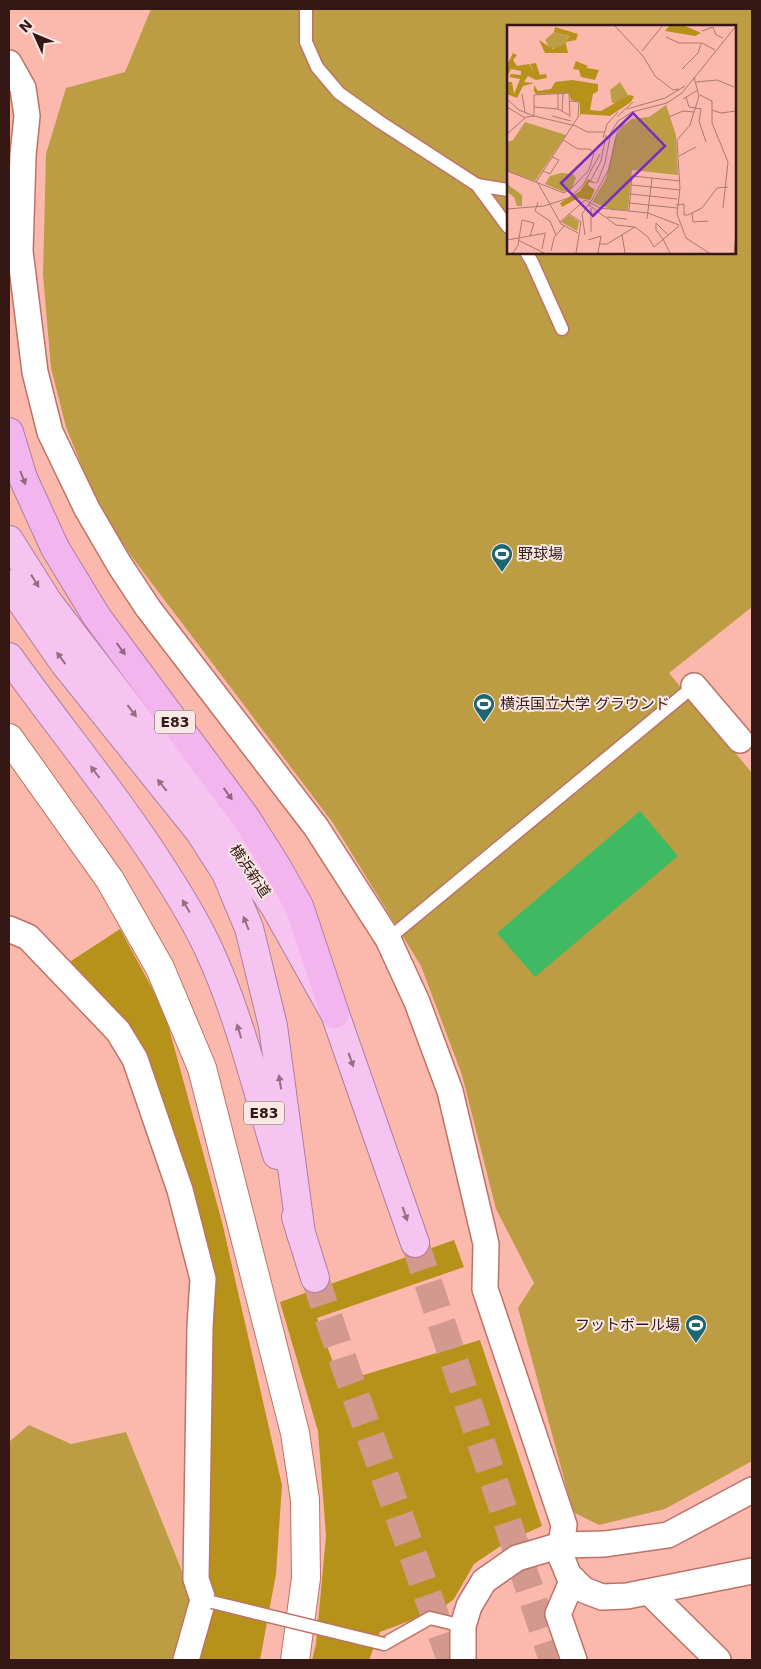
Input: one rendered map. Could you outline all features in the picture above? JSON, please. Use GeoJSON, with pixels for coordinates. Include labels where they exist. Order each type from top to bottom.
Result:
{"type":"FeatureCollection","features":[{"type":"Feature","properties":{"kind":"highway","name":"E83"},"geometry":{"type":"LineString","coordinates":[[9,432],[23,478],[55,548],[92,609],[246,818],[299,906],[335,1014]]}},
{"type":"Feature","properties":{"kind":"highway","name":"横浜新道"},"geometry":{"type":"LineString","coordinates":[[9,540],[48,602],[215,820],[275,907],[335,1014],[415,1243]]}},
{"type":"Feature","properties":{"kind":"highway"},"geometry":{"type":"LineString","coordinates":[[9,584],[64,663],[198,831],[226,873],[249,928],[273,1026],[301,1234]]}},
{"type":"Feature","properties":{"kind":"highway","name":"E83"},"geometry":{"type":"LineString","coordinates":[[9,657],[147,844],[187,907],[209,949],[230,1003],[315,1278]]}},
{"type":"Feature","properties":{"kind":"street"},"geometry":{"type":"LineString","coordinates":[[9,63],[23,88],[27,116],[23,155],[20,251],[35,372],[50,432],[87,509],[133,586],[187,661],[253,743],[316,827],[388,938],[417,1002],[450,1091],[486,1244],[485,1289],[564,1525],[561,1545],[562,1559],[569,1576],[584,1590],[602,1597],[627,1596],[752,1571]]}},
{"type":"Feature","properties":{"kind":"street"},"geometry":{"type":"LineString","coordinates":[[9,106],[18,122],[23,155]]}},
{"type":"Feature","properties":{"kind":"street"},"geometry":{"type":"LineString","coordinates":[[694,686],[748,741]]}},
{"type":"Feature","properties":{"kind":"street"},"geometry":{"type":"LineString","coordinates":[[9,738],[110,880],[160,968],[202,1068],[296,1443],[305,1500],[306,1578],[295,1660]]}},
{"type":"Feature","properties":{"kind":"street"},"geometry":{"type":"LineString","coordinates":[[9,929],[28,937],[118,1031],[135,1059],[180,1190],[203,1279],[200,1337],[196,1579],[207,1601],[186,1660]]}},
{"type":"Feature","properties":{"kind":"street"},"geometry":{"type":"LineString","coordinates":[[463,1660],[463,1626],[469,1606],[484,1581],[517,1558],[561,1545],[605,1544],[668,1535],[752,1490]]}},
{"type":"Feature","properties":{"kind":"street"},"geometry":{"type":"LineString","coordinates":[[573,1579],[558,1614],[574,1660]]}},
{"type":"Feature","properties":{"kind":"street"},"geometry":{"type":"LineString","coordinates":[[649,1592],[718,1660]]}},
{"type":"Feature","properties":{"kind":"lane"},"geometry":{"type":"LineString","coordinates":[[306,9],[306,42],[317,67],[339,93],[477,185],[507,226]]}},
{"type":"Feature","properties":{"kind":"lane"},"geometry":{"type":"LineString","coordinates":[[477,185],[507,190]]}},
{"type":"Feature","properties":{"kind":"lane"},"geometry":{"type":"LineString","coordinates":[[527,254],[562,329]]}},
{"type":"Feature","properties":{"kind":"lane"},"geometry":{"type":"LineString","coordinates":[[388,938],[694,686]]}},
{"type":"Feature","properties":{"kind":"lane"},"geometry":{"type":"LineString","coordinates":[[207,1601],[384,1644],[430,1618],[463,1626]]}},
{"type":"Feature","properties":{"kind":"shaded area","name":"横浜国立大学 グラウンド"},"geometry":{"type":"Polygon","coordinates":[[[151,9],[752,9],[752,607],[669,673],[752,773],[752,1461],[665,1509],[599,1525],[573,1512],[518,1308],[534,1283],[496,1209],[462,1075],[421,966],[333,823],[132,557],[97,504],[66,427],[51,368],[43,275],[46,154],[66,88],[125,72],[151,9]]]}},
{"type":"Feature","properties":{"kind":"shaded area"},"geometry":{"type":"Polygon","coordinates":[[[640,811],[678,856],[535,977],[497,933],[640,811]]]}},
{"type":"Feature","properties":{"kind":"shaded area"},"geometry":{"type":"Polygon","coordinates":[[[120,929],[164,1010],[222,1222],[282,1485],[276,1574],[260,1660],[193,1660],[205,1567],[210,1267],[152,1081],[68,963],[120,929]]]}},
{"type":"Feature","properties":{"kind":"shaded area"},"geometry":{"type":"Polygon","coordinates":[[[454,1240],[464,1267],[317,1318],[340,1382],[480,1340],[542,1526],[505,1543],[474,1564],[454,1599],[441,1609],[380,1632],[369,1660],[312,1660],[316,1644],[326,1536],[318,1431],[280,1302],[454,1240]]]}},
{"type":"Feature","properties":{"kind":"shaded area"},"geometry":{"type":"Polygon","coordinates":[[[29,1425],[71,1444],[126,1432],[192,1596],[175,1660],[9,1660],[9,1442],[29,1425]]]}},
{"type":"Feature","properties":{"kind":"tunnel"},"geometry":{"type":"LineString","coordinates":[[415,1243],[553,1660]]}},
{"type":"Feature","properties":{"kind":"tunnel"},"geometry":{"type":"LineString","coordinates":[[315,1278],[451,1660]]}},
{"type":"Feature","properties":{"kind":"place","name":"野球場"},"geometry":{"type":"Point","coordinates":[502,573]}},
{"type":"Feature","properties":{"kind":"place","name":"横浜国立大学 グラウンド"},"geometry":{"type":"Point","coordinates":[484,723]}},
{"type":"Feature","properties":{"kind":"place","name":"フットボール場"},"geometry":{"type":"Point","coordinates":[696,1344]}}]}
